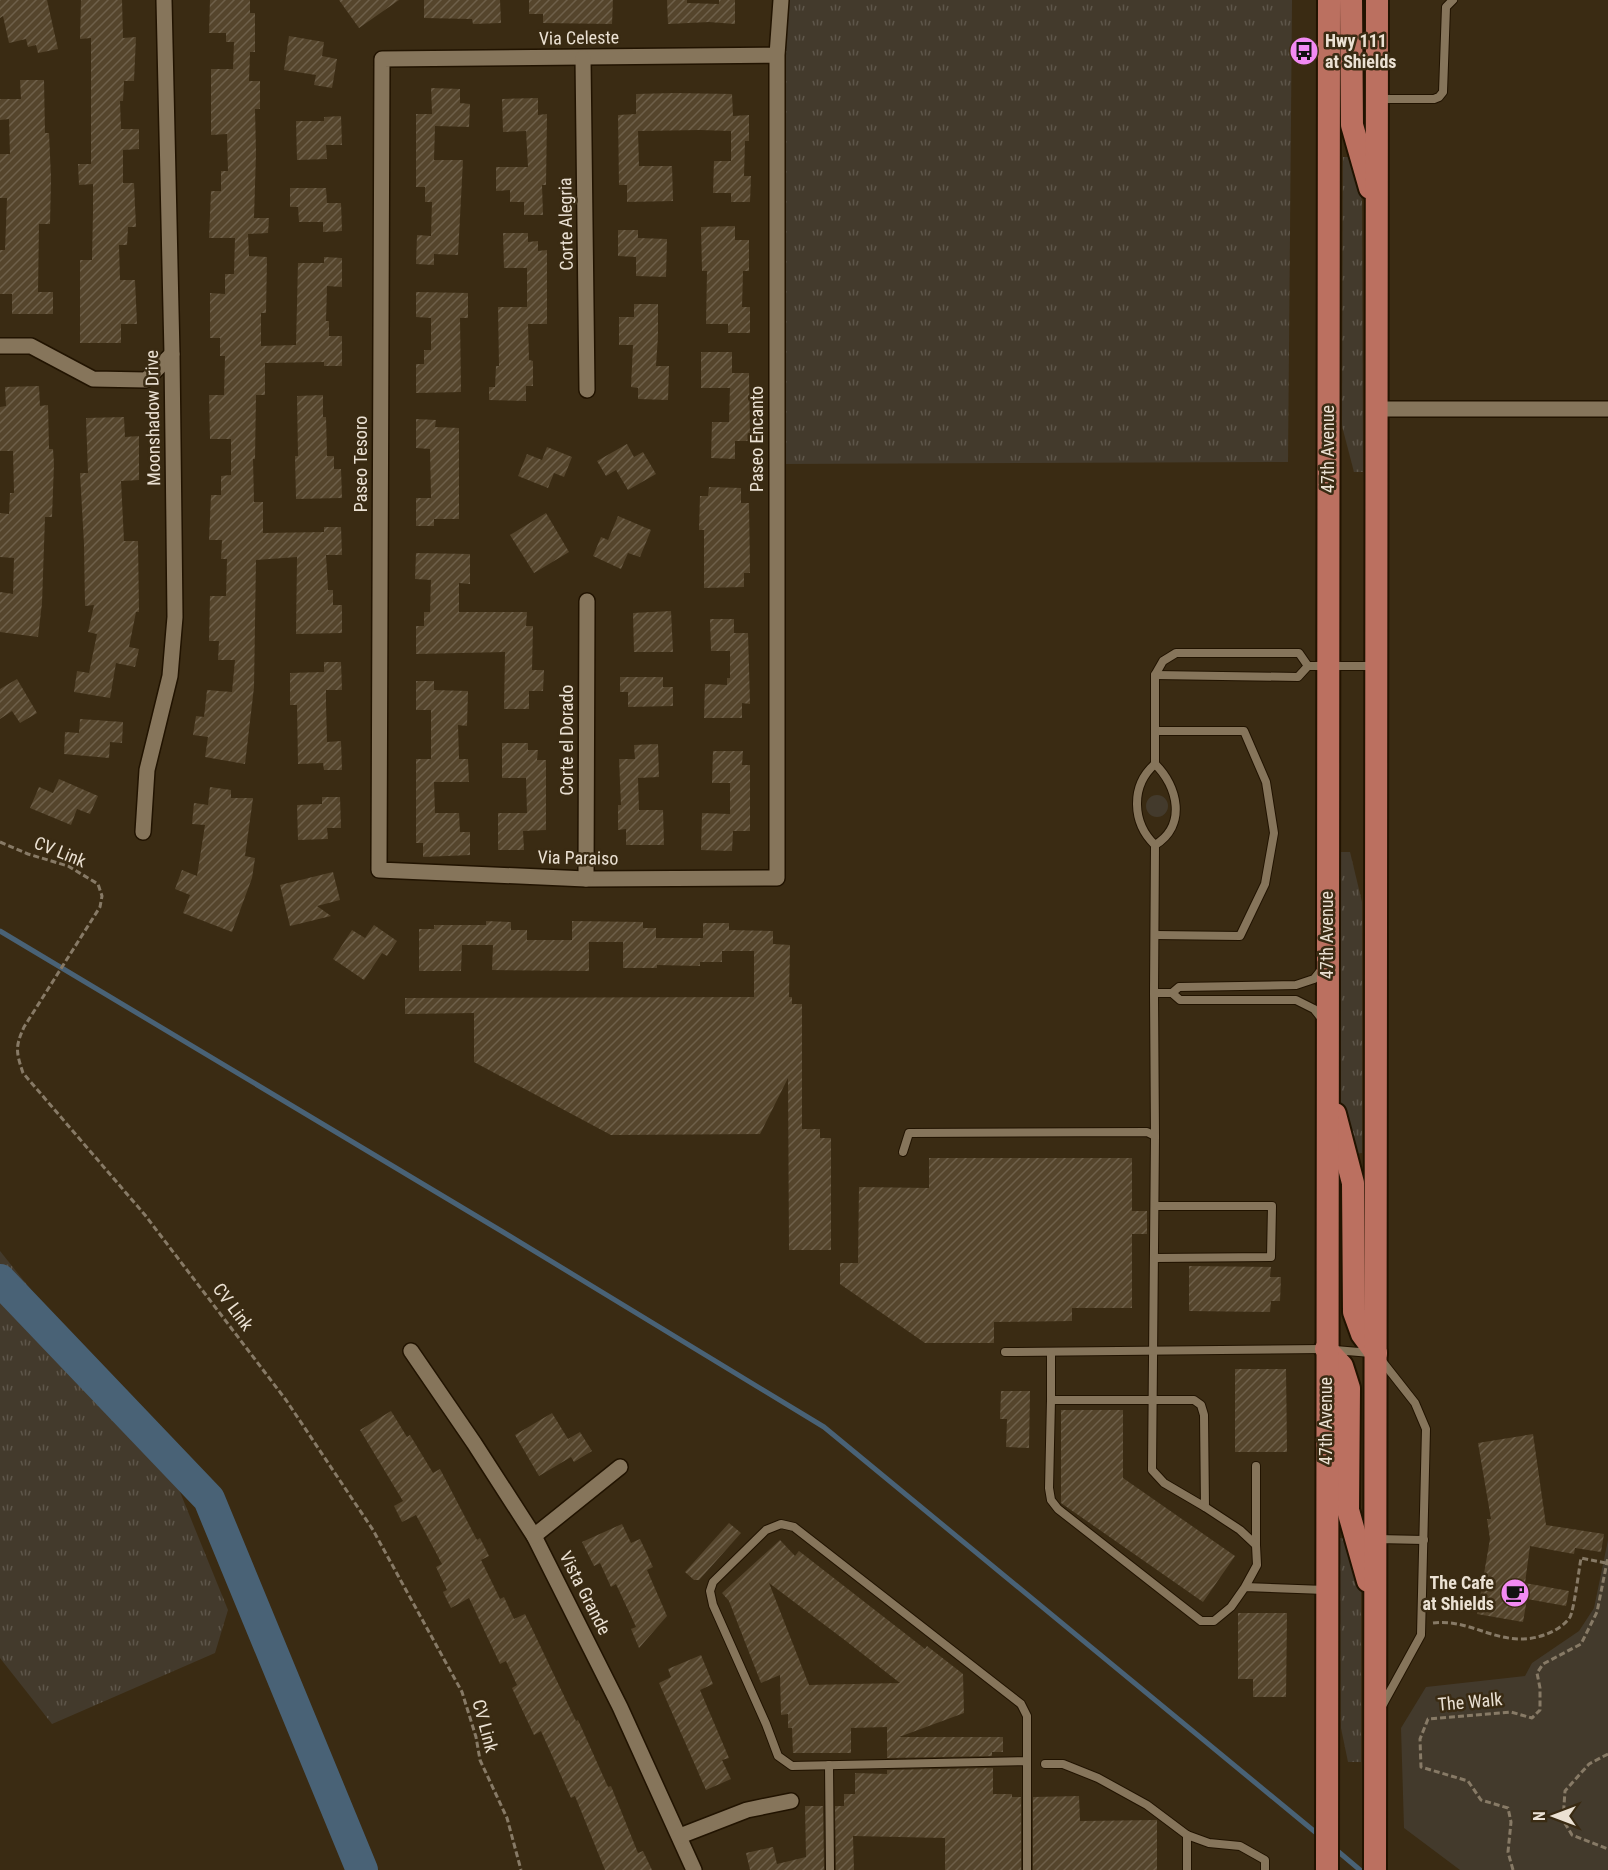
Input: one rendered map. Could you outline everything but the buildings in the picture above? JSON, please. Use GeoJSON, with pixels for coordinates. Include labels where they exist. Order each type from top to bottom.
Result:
{"type":"FeatureCollection","features":[{"type":"Feature","properties":{"kind":"main road","name":"47th Avenue"},"geometry":{"type":"LineString","coordinates":[[1327,1870],[1327,963],[1318,666],[1329,0]]}},
{"type":"Feature","properties":{"kind":"main road"},"geometry":{"type":"LineString","coordinates":[[1351,0],[1352,125],[1377,213]]}},
{"type":"Feature","properties":{"kind":"main road"},"geometry":{"type":"LineString","coordinates":[[1375,1870],[1377,0]]}},
{"type":"Feature","properties":{"kind":"main road"},"geometry":{"type":"LineString","coordinates":[[1327,1084],[1353,1183],[1354,1311],[1362,1334],[1376,1353]]}},
{"type":"Feature","properties":{"kind":"main road"},"geometry":{"type":"LineString","coordinates":[[1326,1349],[1342,1365],[1349,1388],[1348,1510],[1375,1607]]}},
{"type":"Feature","properties":{"kind":"street","name":"Moonshadow Drive"},"geometry":{"type":"LineString","coordinates":[[143,832],[147,770],[170,676],[175,617],[164,0]]}},
{"type":"Feature","properties":{"kind":"street","name":"Paseo Encanto"},"geometry":{"type":"LineString","coordinates":[[777,878],[777,55],[781,0]]}},
{"type":"Feature","properties":{"kind":"street","name":"Via Celeste"},"geometry":{"type":"LineString","coordinates":[[382,59],[777,55]]}},
{"type":"Feature","properties":{"kind":"street","name":"Corte Alegria"},"geometry":{"type":"LineString","coordinates":[[583,58],[587,390]]}},
{"type":"Feature","properties":{"kind":"street","name":"Paseo Tesoro"},"geometry":{"type":"LineString","coordinates":[[379,870],[382,59]]}},
{"type":"Feature","properties":{"kind":"street"},"geometry":{"type":"LineString","coordinates":[[0,346],[31,346],[93,380],[146,380],[172,354]]}},
{"type":"Feature","properties":{"kind":"street"},"geometry":{"type":"LineString","coordinates":[[1377,409],[1608,409]]}},
{"type":"Feature","properties":{"kind":"street","name":"Corte el Dorado"},"geometry":{"type":"LineString","coordinates":[[586,879],[587,601]]}},
{"type":"Feature","properties":{"kind":"street","name":"Via Paraiso"},"geometry":{"type":"LineString","coordinates":[[379,870],[586,879],[777,878]]}},
{"type":"Feature","properties":{"kind":"street","name":"Vista Grande"},"geometry":{"type":"LineString","coordinates":[[411,1351],[534,1536],[611,1689],[694,1870]]}},
{"type":"Feature","properties":{"kind":"street"},"geometry":{"type":"LineString","coordinates":[[534,1536],[620,1467]]}},
{"type":"Feature","properties":{"kind":"street"},"geometry":{"type":"LineString","coordinates":[[680,1836],[747,1810],[791,1802]]}},
{"type":"Feature","properties":{"kind":"lane"},"geometry":{"type":"LineString","coordinates":[[1377,99],[1434,99],[1443,92],[1446,7],[1453,0]]}},
{"type":"Feature","properties":{"kind":"lane"},"geometry":{"type":"LineString","coordinates":[[1155,845],[1163,840],[1169,831],[1177,805],[1170,781],[1155,764],[1155,675],[1163,661],[1176,653],[1299,653],[1318,666]]}},
{"type":"Feature","properties":{"kind":"lane"},"geometry":{"type":"LineString","coordinates":[[1155,675],[1298,677],[1318,666],[1377,666]]}},
{"type":"Feature","properties":{"kind":"lane"},"geometry":{"type":"LineString","coordinates":[[1155,731],[1244,731],[1266,782],[1274,833],[1265,884],[1240,936],[1155,935]]}},
{"type":"Feature","properties":{"kind":"lane"},"geometry":{"type":"LineString","coordinates":[[1155,764],[1146,771],[1141,780],[1137,804],[1142,829],[1155,845],[1155,1258],[1152,1470],[1164,1483],[1240,1530],[1256,1545]]}},
{"type":"Feature","properties":{"kind":"lane"},"geometry":{"type":"LineString","coordinates":[[1154,993],[1172,993],[1179,987],[1296,985],[1314,979],[1327,963]]}},
{"type":"Feature","properties":{"kind":"lane"},"geometry":{"type":"LineString","coordinates":[[1172,993],[1180,1000],[1296,1000],[1314,1009],[1327,1025]]}},
{"type":"Feature","properties":{"kind":"lane"},"geometry":{"type":"LineString","coordinates":[[903,1152],[909,1133],[1147,1132],[1155,1137]]}},
{"type":"Feature","properties":{"kind":"lane"},"geometry":{"type":"LineString","coordinates":[[1155,1206],[1272,1206],[1271,1257],[1155,1258]]}},
{"type":"Feature","properties":{"kind":"lane"},"geometry":{"type":"LineString","coordinates":[[1005,1352],[1326,1349],[1376,1353],[1415,1403],[1426,1429],[1422,1635],[1375,1717]]}},
{"type":"Feature","properties":{"kind":"lane"},"geometry":{"type":"LineString","coordinates":[[1051,1352],[1049,1488],[1051,1500],[1058,1509],[1201,1621],[1214,1621],[1231,1607],[1257,1565],[1256,1466]]}},
{"type":"Feature","properties":{"kind":"lane"},"geometry":{"type":"LineString","coordinates":[[1051,1400],[1194,1400],[1201,1405],[1204,1415],[1205,1507]]}},
{"type":"Feature","properties":{"kind":"lane"},"geometry":{"type":"LineString","coordinates":[[1027,1761],[792,1766],[778,1756],[713,1605],[710,1591],[713,1582],[766,1530],[781,1524],[794,1527],[1021,1704],[1027,1716],[1027,1761],[1027,1870]]}},
{"type":"Feature","properties":{"kind":"lane"},"geometry":{"type":"LineString","coordinates":[[1375,1539],[1424,1540]]}},
{"type":"Feature","properties":{"kind":"lane"},"geometry":{"type":"LineString","coordinates":[[1245,1587],[1327,1590]]}},
{"type":"Feature","properties":{"kind":"lane"},"geometry":{"type":"LineString","coordinates":[[1045,1764],[1063,1764],[1098,1778],[1147,1805],[1187,1835],[1209,1843],[1240,1846],[1265,1860],[1265,1870]]}},
{"type":"Feature","properties":{"kind":"lane"},"geometry":{"type":"LineString","coordinates":[[829,1765],[830,1870]]}},
{"type":"Feature","properties":{"kind":"lane"},"geometry":{"type":"LineString","coordinates":[[1187,1835],[1187,1870]]}},
{"type":"Feature","properties":{"kind":"path","name":"CV Link"},"geometry":{"type":"LineString","coordinates":[[0,842],[28,854],[68,866],[98,884],[102,896],[98,909],[24,1027],[17,1043],[16,1053],[23,1073],[145,1215],[272,1381],[373,1530],[462,1692],[476,1737],[480,1760],[507,1818],[522,1870]]}},
{"type":"Feature","properties":{"kind":"path","name":"The Walk"},"geometry":{"type":"LineString","coordinates":[[1513,1870],[1508,1852],[1511,1822],[1508,1808],[1480,1800],[1468,1781],[1421,1767],[1420,1739],[1428,1719],[1511,1712],[1532,1718],[1540,1710],[1537,1673],[1543,1664],[1581,1644],[1597,1612],[1608,1557]]}},
{"type":"Feature","properties":{"kind":"path"},"geometry":{"type":"LineString","coordinates":[[1422,1624],[1447,1621],[1508,1639],[1531,1640],[1555,1631],[1570,1616],[1581,1558],[1606,1563]]}},
{"type":"Feature","properties":{"kind":"path"},"geometry":{"type":"LineString","coordinates":[[1608,1754],[1589,1764],[1565,1791],[1563,1820],[1572,1835],[1608,1849]]}},
{"type":"Feature","properties":{"kind":"green space"},"geometry":{"type":"Polygon","coordinates":[[[781,0],[1292,0],[1288,462],[777,464],[781,0]]]}},
{"type":"Feature","properties":{"kind":"green space"},"geometry":{"type":"Polygon","coordinates":[[[1343,157],[1352,157],[1362,201],[1363,472],[1354,472],[1342,426],[1343,157]]]}},
{"type":"Feature","properties":{"kind":"green space"},"geometry":{"type":"Polygon","coordinates":[[[1157,795],[1165,798],[1168,806],[1165,814],[1157,817],[1149,814],[1146,806],[1149,798],[1157,795]]]}},
{"type":"Feature","properties":{"kind":"green space"},"geometry":{"type":"Polygon","coordinates":[[[1341,852],[1350,852],[1362,902],[1362,1153],[1353,1154],[1341,1103],[1341,852]]]}},
{"type":"Feature","properties":{"kind":"green space"},"geometry":{"type":"Polygon","coordinates":[[[0,1251],[167,1460],[228,1610],[215,1653],[52,1724],[0,1658],[0,1251]]]}},
{"type":"Feature","properties":{"kind":"green space"},"geometry":{"type":"Polygon","coordinates":[[[1340,1538],[1348,1538],[1361,1592],[1361,1762],[1348,1762],[1341,1728],[1340,1538]]]}},
{"type":"Feature","properties":{"kind":"green space"},"geometry":{"type":"Polygon","coordinates":[[[1608,1540],[1608,1870],[1460,1870],[1404,1828],[1401,1728],[1426,1687],[1525,1676],[1532,1663],[1579,1631],[1594,1608],[1608,1540]]]}},
{"type":"Feature","properties":{"kind":"waterway"},"geometry":{"type":"LineString","coordinates":[[0,931],[824,1427],[1320,1836]]}},
{"type":"Feature","properties":{"kind":"waterway"},"geometry":{"type":"LineString","coordinates":[[0,1280],[209,1499],[362,1870]]}},
{"type":"Feature","properties":{"kind":"waterway"},"geometry":{"type":"LineString","coordinates":[[1334,1848],[1360,1870]]}},
{"type":"Feature","properties":{"kind":"place","name":"Hwy 111 at Shields"},"geometry":{"type":"Point","coordinates":[1304,51]}},
{"type":"Feature","properties":{"kind":"place","name":"The Cafe at Shields"},"geometry":{"type":"Point","coordinates":[1515,1593]}}]}
